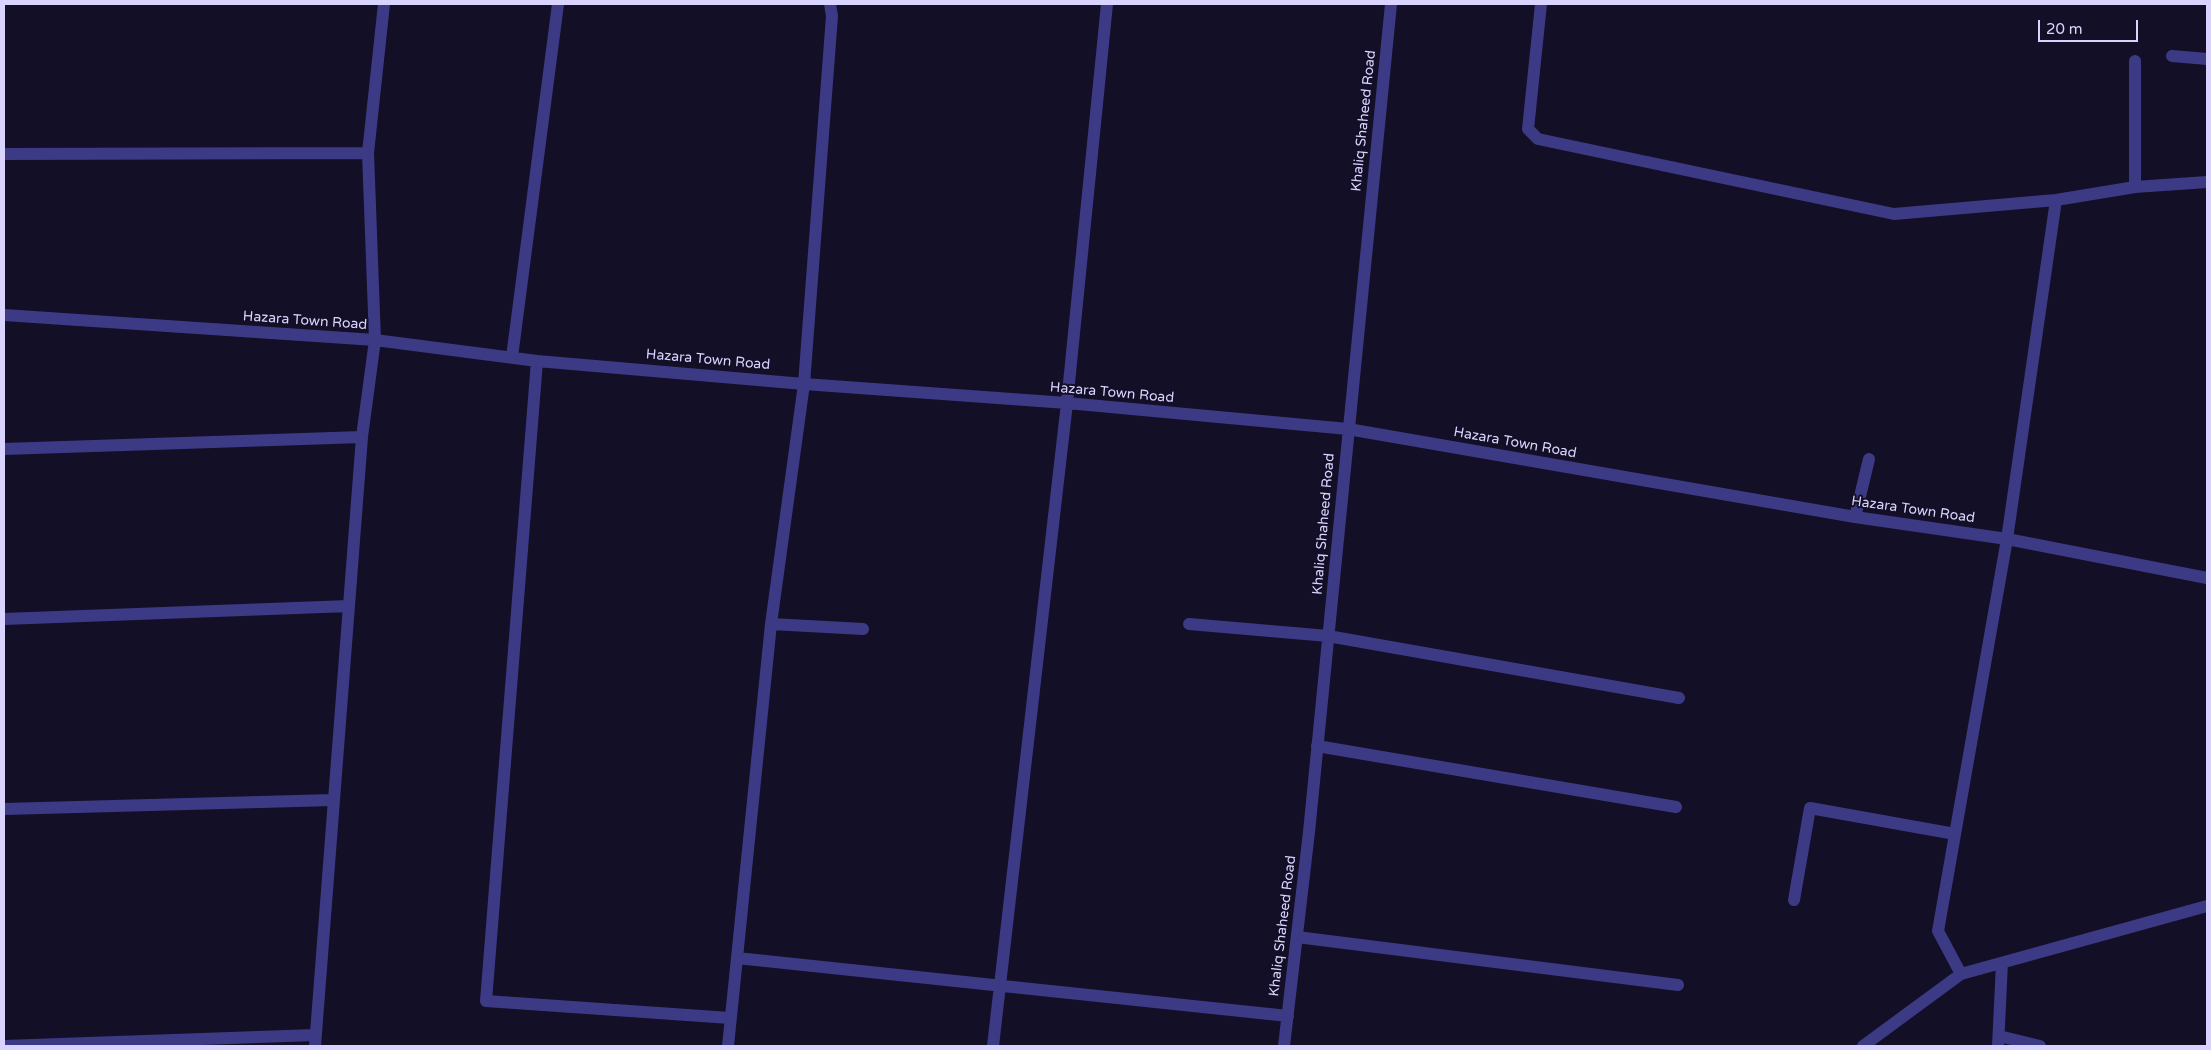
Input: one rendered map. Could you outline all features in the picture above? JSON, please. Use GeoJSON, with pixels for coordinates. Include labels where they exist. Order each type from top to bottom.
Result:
{"type":"FeatureCollection","features":[{"type":"Feature","properties":{"kind":"street"},"geometry":{"type":"LineString","coordinates":[[4,1046],[315,1041],[362,437],[375,340],[368,153],[384,4]]}},
{"type":"Feature","properties":{"kind":"street"},"geometry":{"type":"LineString","coordinates":[[512,357],[558,4]]}},
{"type":"Feature","properties":{"kind":"street"},"geometry":{"type":"LineString","coordinates":[[728,1046],[771,624],[804,384],[832,16],[830,4]]}},
{"type":"Feature","properties":{"kind":"street"},"geometry":{"type":"LineString","coordinates":[[993,1046],[1067,403],[1106,4]]}},
{"type":"Feature","properties":{"kind":"street","name":"Khaliq Shaheed Road"},"geometry":{"type":"LineString","coordinates":[[1284,1046],[1317,746],[1391,4]]}},
{"type":"Feature","properties":{"kind":"street"},"geometry":{"type":"LineString","coordinates":[[1541,4],[1528,129],[1538,139],[1894,214],[2056,200],[2135,187],[2207,182]]}},
{"type":"Feature","properties":{"kind":"street"},"geometry":{"type":"LineString","coordinates":[[2172,56],[2207,59]]}},
{"type":"Feature","properties":{"kind":"street"},"geometry":{"type":"LineString","coordinates":[[2135,61],[2135,187]]}},
{"type":"Feature","properties":{"kind":"street"},"geometry":{"type":"LineString","coordinates":[[4,154],[368,153]]}},
{"type":"Feature","properties":{"kind":"street"},"geometry":{"type":"LineString","coordinates":[[1961,974],[1938,931],[2007,539],[2056,200]]}},
{"type":"Feature","properties":{"kind":"street","name":"Hazara Town Road"},"geometry":{"type":"LineString","coordinates":[[4,315],[375,340],[537,360],[804,384],[1067,403],[1348,429],[1855,517],[2007,539],[2207,578]]}},
{"type":"Feature","properties":{"kind":"street"},"geometry":{"type":"LineString","coordinates":[[537,360],[486,1001],[730,1018]]}},
{"type":"Feature","properties":{"kind":"street"},"geometry":{"type":"LineString","coordinates":[[4,449],[362,437]]}},
{"type":"Feature","properties":{"kind":"street"},"geometry":{"type":"LineString","coordinates":[[1855,517],[1869,460]]}},
{"type":"Feature","properties":{"kind":"street"},"geometry":{"type":"LineString","coordinates":[[4,619],[349,606]]}},
{"type":"Feature","properties":{"kind":"street"},"geometry":{"type":"LineString","coordinates":[[771,624],[863,629]]}},
{"type":"Feature","properties":{"kind":"street"},"geometry":{"type":"LineString","coordinates":[[1189,624],[1328,636],[1678,698]]}},
{"type":"Feature","properties":{"kind":"street"},"geometry":{"type":"LineString","coordinates":[[1317,746],[1676,807]]}},
{"type":"Feature","properties":{"kind":"street"},"geometry":{"type":"LineString","coordinates":[[4,809],[333,800]]}},
{"type":"Feature","properties":{"kind":"street"},"geometry":{"type":"LineString","coordinates":[[1794,900],[1810,808],[1955,834]]}},
{"type":"Feature","properties":{"kind":"street"},"geometry":{"type":"LineString","coordinates":[[1863,1046],[1961,974],[2207,906]]}},
{"type":"Feature","properties":{"kind":"street"},"geometry":{"type":"LineString","coordinates":[[1297,937],[1678,985]]}},
{"type":"Feature","properties":{"kind":"street"},"geometry":{"type":"LineString","coordinates":[[737,958],[1288,1016]]}},
{"type":"Feature","properties":{"kind":"street"},"geometry":{"type":"LineString","coordinates":[[2002,963],[1998,1041],[2040,1046]]}}]}
